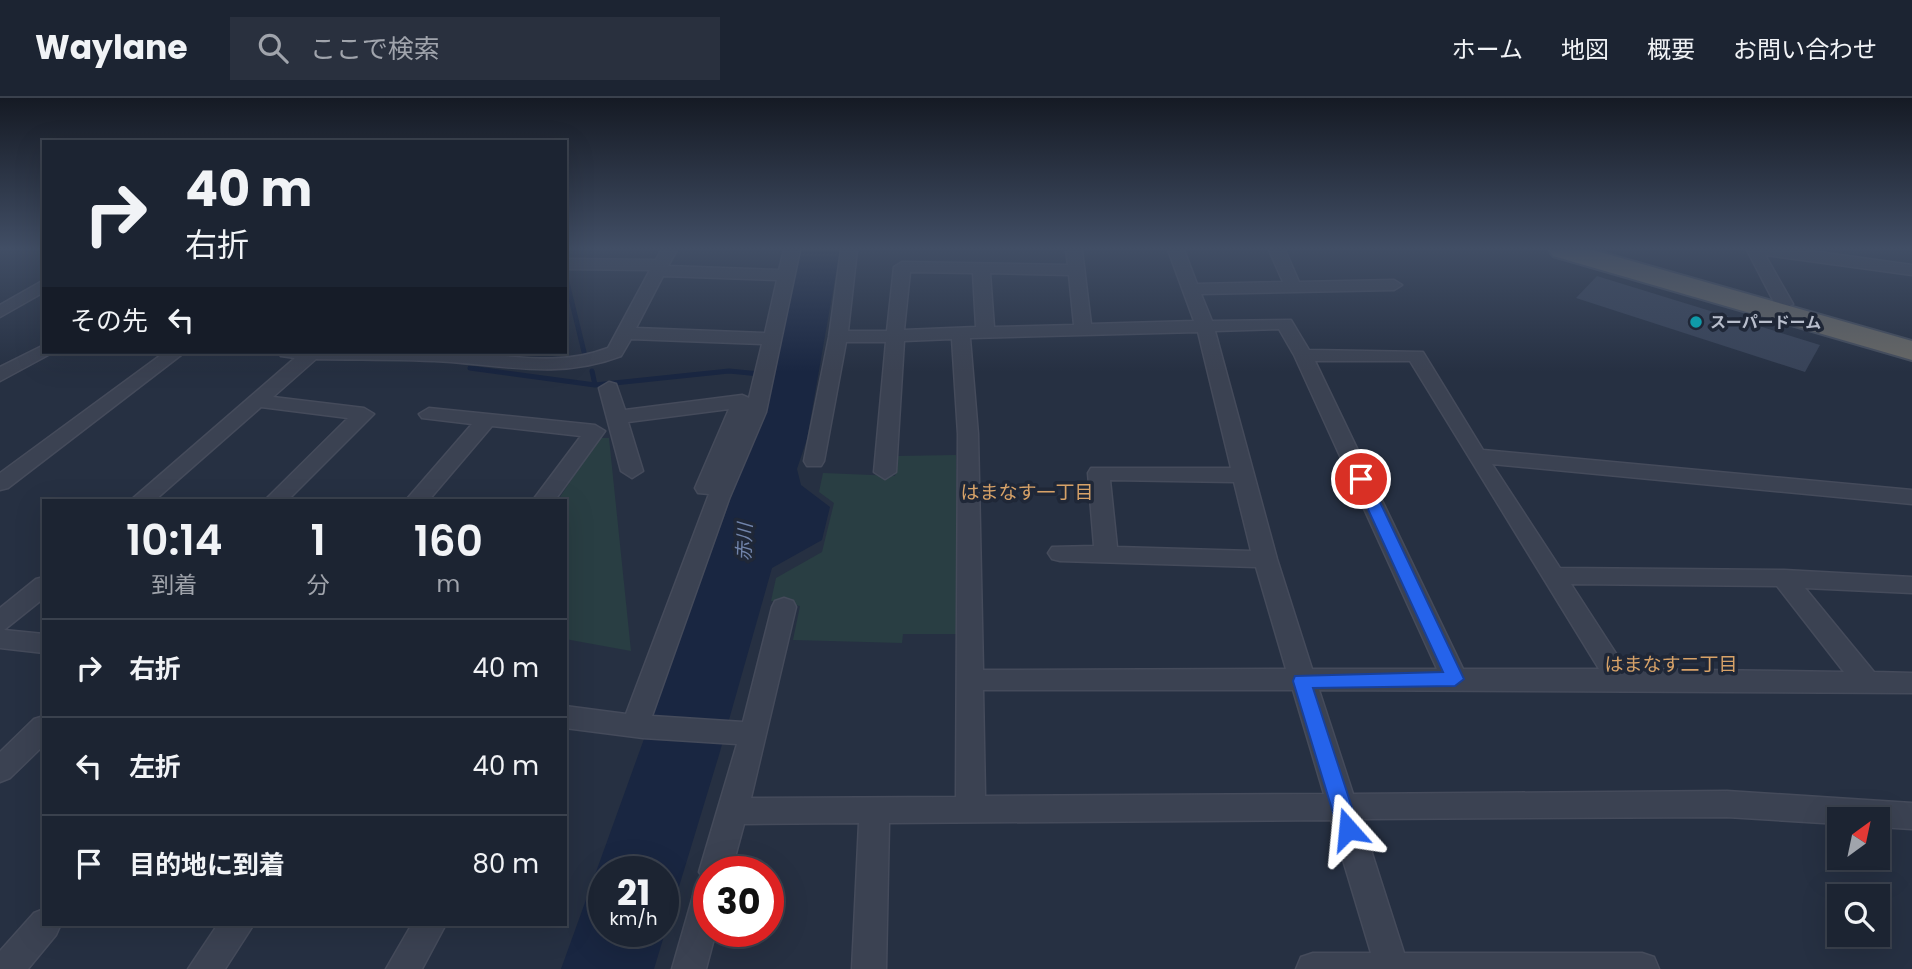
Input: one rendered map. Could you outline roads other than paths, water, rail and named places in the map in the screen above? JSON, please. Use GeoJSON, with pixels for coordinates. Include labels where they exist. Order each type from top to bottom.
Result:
{"type":"FeatureCollection","features":[{"type":"Feature","properties":{"kind":"highway"},"geometry":{"type":"LineString","coordinates":[[1703,291],[1912,351]]}},
{"type":"Feature","properties":{"kind":"highway"},"geometry":{"type":"LineString","coordinates":[[1738,291],[1912,337]]}},
{"type":"Feature","properties":{"kind":"street"},"geometry":{"type":"LineString","coordinates":[[0,312],[35,291]]}},
{"type":"Feature","properties":{"kind":"street"},"geometry":{"type":"LineString","coordinates":[[378,354],[521,358],[558,366],[601,359],[615,352],[647,291]]}},
{"type":"Feature","properties":{"kind":"street"},"geometry":{"type":"LineString","coordinates":[[639,726],[718,499],[756,412],[784,291]]}},
{"type":"Feature","properties":{"kind":"street"},"geometry":{"type":"LineString","coordinates":[[814,461],[838,337],[844,291]]}},
{"type":"Feature","properties":{"kind":"street"},"geometry":{"type":"LineString","coordinates":[[885,472],[900,291]]}},
{"type":"Feature","properties":{"kind":"street"},"geometry":{"type":"LineString","coordinates":[[982,291],[985,332]]}},
{"type":"Feature","properties":{"kind":"street"},"geometry":{"type":"LineString","coordinates":[[1078,291],[1083,329]]}},
{"type":"Feature","properties":{"kind":"street"},"geometry":{"type":"LineString","coordinates":[[1192,291],[1205,327],[1241,475],[1265,559],[1393,968]]}},
{"type":"Feature","properties":{"kind":"street"},"geometry":{"type":"LineString","coordinates":[[1777,291],[1784,304]]}},
{"type":"Feature","properties":{"kind":"street"},"geometry":{"type":"LineString","coordinates":[[16,303],[42,304]]}},
{"type":"Feature","properties":{"kind":"street"},"geometry":{"type":"LineString","coordinates":[[838,337],[1285,324],[1303,355],[1455,679]]}},
{"type":"Feature","properties":{"kind":"street"},"geometry":{"type":"LineString","coordinates":[[624,333],[774,339]]}},
{"type":"Feature","properties":{"kind":"street"},"geometry":{"type":"LineString","coordinates":[[961,333],[968,434],[971,808]]}},
{"type":"Feature","properties":{"kind":"street"},"geometry":{"type":"LineString","coordinates":[[0,374],[42,351]]}},
{"type":"Feature","properties":{"kind":"street"},"geometry":{"type":"LineString","coordinates":[[0,483],[173,354]]}},
{"type":"Feature","properties":{"kind":"street"},"geometry":{"type":"LineString","coordinates":[[143,499],[311,354]]}},
{"type":"Feature","properties":{"kind":"street"},"geometry":{"type":"LineString","coordinates":[[1303,355],[1416,356],[1476,456],[1619,679]]}},
{"type":"Feature","properties":{"kind":"street"},"geometry":{"type":"LineString","coordinates":[[609,388],[632,471]]}},
{"type":"Feature","properties":{"kind":"street"},"geometry":{"type":"LineString","coordinates":[[258,401],[364,414],[276,499]]}},
{"type":"Feature","properties":{"kind":"street"},"geometry":{"type":"LineString","coordinates":[[617,417],[742,401],[702,498],[718,499]]}},
{"type":"Feature","properties":{"kind":"street"},"geometry":{"type":"LineString","coordinates":[[429,414],[595,431],[545,499]]}},
{"type":"Feature","properties":{"kind":"street"},"geometry":{"type":"LineString","coordinates":[[418,499],[487,420]]}},
{"type":"Feature","properties":{"kind":"street"},"geometry":{"type":"LineString","coordinates":[[1476,456],[1912,497]]}},
{"type":"Feature","properties":{"kind":"street"},"geometry":{"type":"LineString","coordinates":[[1106,554],[1099,472],[1241,475]]}},
{"type":"Feature","properties":{"kind":"street"},"geometry":{"type":"LineString","coordinates":[[1060,553],[1265,559]]}},
{"type":"Feature","properties":{"kind":"street"},"geometry":{"type":"LineString","coordinates":[[1552,576],[1784,578],[1912,585]]}},
{"type":"Feature","properties":{"kind":"street"},"geometry":{"type":"LineString","coordinates":[[1784,578],[1866,681]]}},
{"type":"Feature","properties":{"kind":"street"},"geometry":{"type":"LineString","coordinates":[[0,622],[42,587]]}},
{"type":"Feature","properties":{"kind":"street"},"geometry":{"type":"LineString","coordinates":[[719,856],[732,811],[743,733],[784,607]]}},
{"type":"Feature","properties":{"kind":"street"},"geometry":{"type":"LineString","coordinates":[[0,639],[42,644]]}},
{"type":"Feature","properties":{"kind":"street"},"geometry":{"type":"LineString","coordinates":[[969,680],[1619,679],[1912,683]]}},
{"type":"Feature","properties":{"kind":"street"},"geometry":{"type":"LineString","coordinates":[[567,717],[639,726],[743,733]]}},
{"type":"Feature","properties":{"kind":"street"},"geometry":{"type":"LineString","coordinates":[[0,770],[42,729]]}},
{"type":"Feature","properties":{"kind":"street"},"geometry":{"type":"LineString","coordinates":[[732,811],[1727,804],[1912,816]]}},
{"type":"Feature","properties":{"kind":"street"},"geometry":{"type":"LineString","coordinates":[[869,969],[874,812]]}},
{"type":"Feature","properties":{"kind":"street"},"geometry":{"type":"LineString","coordinates":[[6,969],[44,926]]}},
{"type":"Feature","properties":{"kind":"street"},"geometry":{"type":"LineString","coordinates":[[205,969],[237,926]]}},
{"type":"Feature","properties":{"kind":"street"},"geometry":{"type":"LineString","coordinates":[[403,969],[429,926]]}},
{"type":"Feature","properties":{"kind":"street"},"geometry":{"type":"LineString","coordinates":[[689,969],[695,947]]}},
{"type":"Feature","properties":{"kind":"street"},"geometry":{"type":"LineString","coordinates":[[1313,969],[1642,969]]}},
{"type":"Feature","properties":{"kind":"water","name":"赤川"},"geometry":{"type":"Polygon","coordinates":[[[790,291],[833,291],[807,439],[797,469],[801,485],[830,507],[822,540],[772,568],[679,887],[679,856],[602,856],[767,398],[790,291]]]}},
{"type":"Feature","properties":{"kind":"water"},"geometry":{"type":"Polygon","coordinates":[[[588,894],[588,947],[661,947],[654,969],[561,969],[588,894]]]}},
{"type":"Feature","properties":{"kind":"waterway"},"geometry":{"type":"LineString","coordinates":[[569,291],[585,356]]}},
{"type":"Feature","properties":{"kind":"waterway"},"geometry":{"type":"LineString","coordinates":[[470,368],[595,385]]}},
{"type":"Feature","properties":{"kind":"waterway"},"geometry":{"type":"LineString","coordinates":[[592,371],[595,385]]}},
{"type":"Feature","properties":{"kind":"waterway"},"geometry":{"type":"LineString","coordinates":[[595,385],[729,371],[760,374]]}},
{"type":"Feature","properties":{"kind":"place","name":"スーパードーム"},"geometry":{"type":"Point","coordinates":[1696,322]}},
{"type":"Feature","properties":{"kind":"district","name":"はまなす一丁目"},"geometry":{"type":"Point","coordinates":[1027,492]}},
{"type":"Feature","properties":{"kind":"district","name":"はまなす二丁目"},"geometry":{"type":"Point","coordinates":[1671,664]}}]}
